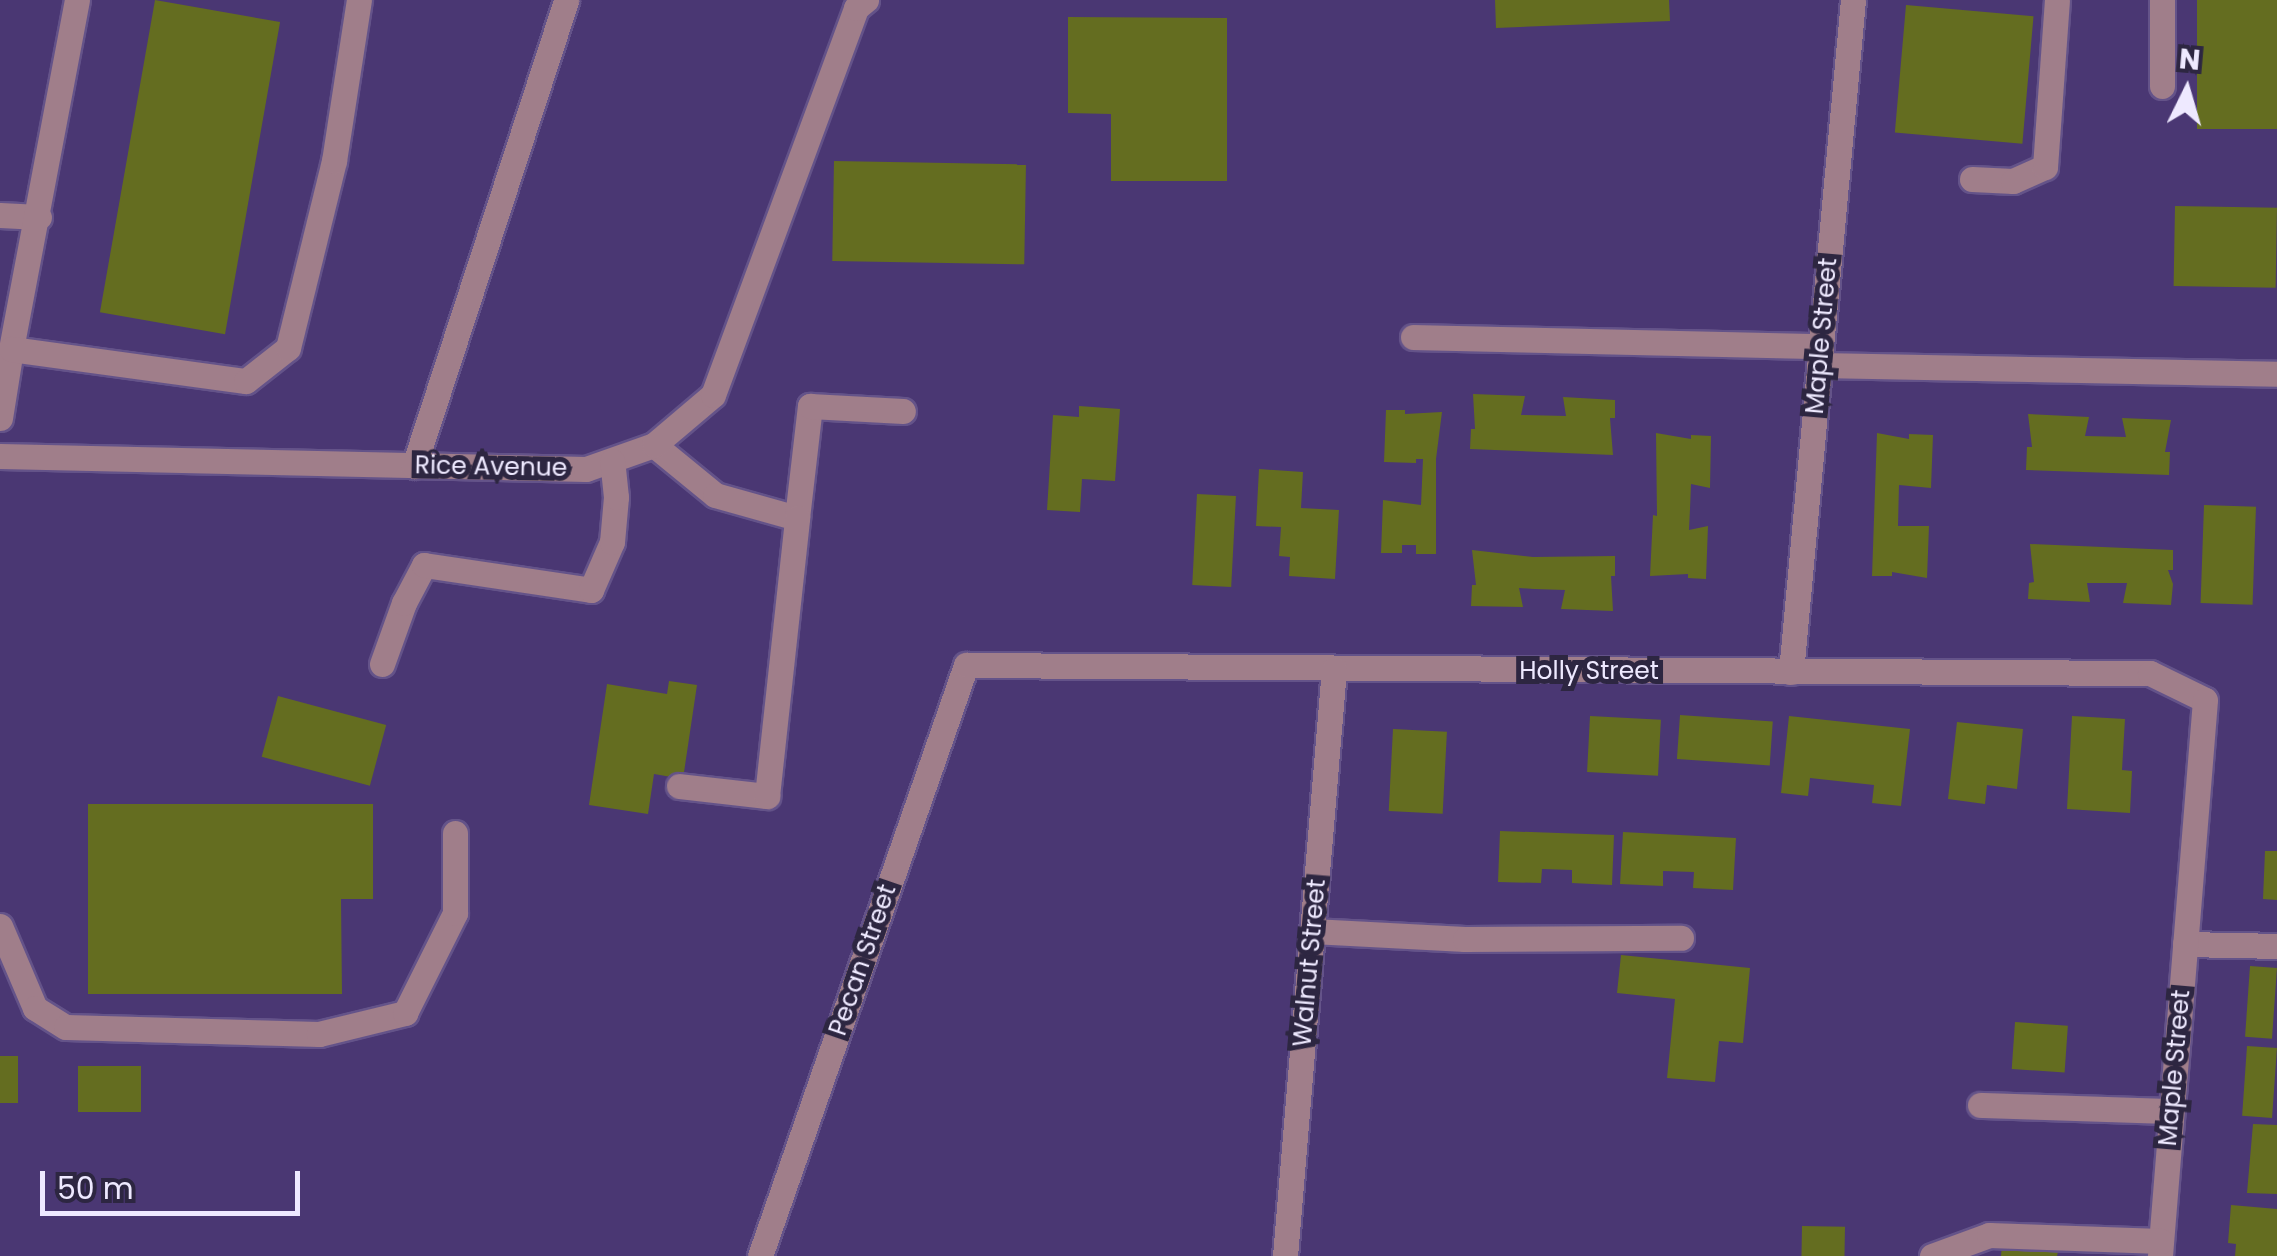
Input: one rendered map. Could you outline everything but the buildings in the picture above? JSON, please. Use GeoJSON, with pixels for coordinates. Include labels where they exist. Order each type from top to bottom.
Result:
{"type":"FeatureCollection","features":[{"type":"Feature","properties":{"kind":"street"},"geometry":{"type":"LineString","coordinates":[[0,418],[19,289],[39,216],[78,0]]}},
{"type":"Feature","properties":{"kind":"street"},"geometry":{"type":"LineString","coordinates":[[11,349],[246,381],[288,348],[334,160],[359,0]]}},
{"type":"Feature","properties":{"kind":"street"},"geometry":{"type":"LineString","coordinates":[[414,466],[566,0]]}},
{"type":"Feature","properties":{"kind":"street","name":"Rice Avenue"},"geometry":{"type":"LineString","coordinates":[[0,456],[586,469],[654,445],[713,395],[856,8],[866,0]]}},
{"type":"Feature","properties":{"kind":"street","name":"Maple Street"},"geometry":{"type":"LineString","coordinates":[[1790,672],[1853,0]]}},
{"type":"Feature","properties":{"kind":"street"},"geometry":{"type":"LineString","coordinates":[[1972,178],[2013,181],[2046,167],[2057,0]]}},
{"type":"Feature","properties":{"kind":"street"},"geometry":{"type":"LineString","coordinates":[[2162,0],[2162,86]]}},
{"type":"Feature","properties":{"kind":"street"},"geometry":{"type":"LineString","coordinates":[[0,215],[39,216]]}},
{"type":"Feature","properties":{"kind":"street"},"geometry":{"type":"LineString","coordinates":[[1413,337],[2277,374]]}},
{"type":"Feature","properties":{"kind":"street"},"geometry":{"type":"LineString","coordinates":[[679,786],[767,796],[810,406],[904,411]]}},
{"type":"Feature","properties":{"kind":"street"},"geometry":{"type":"LineString","coordinates":[[654,445],[715,496],[796,518]]}},
{"type":"Feature","properties":{"kind":"street"},"geometry":{"type":"LineString","coordinates":[[382,664],[404,603],[424,565],[591,590],[612,542],[616,497],[612,462]]}},
{"type":"Feature","properties":{"kind":"street","name":"Holly Street"},"geometry":{"type":"LineString","coordinates":[[966,665],[2150,672],[2205,700]]}},
{"type":"Feature","properties":{"kind":"street","name":"Pecan Street"},"geometry":{"type":"LineString","coordinates":[[760,1256],[966,665]]}},
{"type":"Feature","properties":{"kind":"street","name":"Walnut Street"},"geometry":{"type":"LineString","coordinates":[[1285,1256],[1334,669]]}},
{"type":"Feature","properties":{"kind":"street","name":"Maple Street"},"geometry":{"type":"LineString","coordinates":[[2160,1249],[2205,700]]}},
{"type":"Feature","properties":{"kind":"street"},"geometry":{"type":"LineString","coordinates":[[0,926],[35,1008],[66,1027],[318,1034],[404,1014],[455,914],[454,833]]}},
{"type":"Feature","properties":{"kind":"street"},"geometry":{"type":"LineString","coordinates":[[1312,931],[1465,938],[1681,938]]}},
{"type":"Feature","properties":{"kind":"street"},"geometry":{"type":"LineString","coordinates":[[2185,944],[2277,946]]}},
{"type":"Feature","properties":{"kind":"street"},"geometry":{"type":"LineString","coordinates":[[1980,1105],[2171,1111]]}},
{"type":"Feature","properties":{"kind":"street"},"geometry":{"type":"LineString","coordinates":[[1932,1256],[1989,1235],[2160,1249]]}}]}
